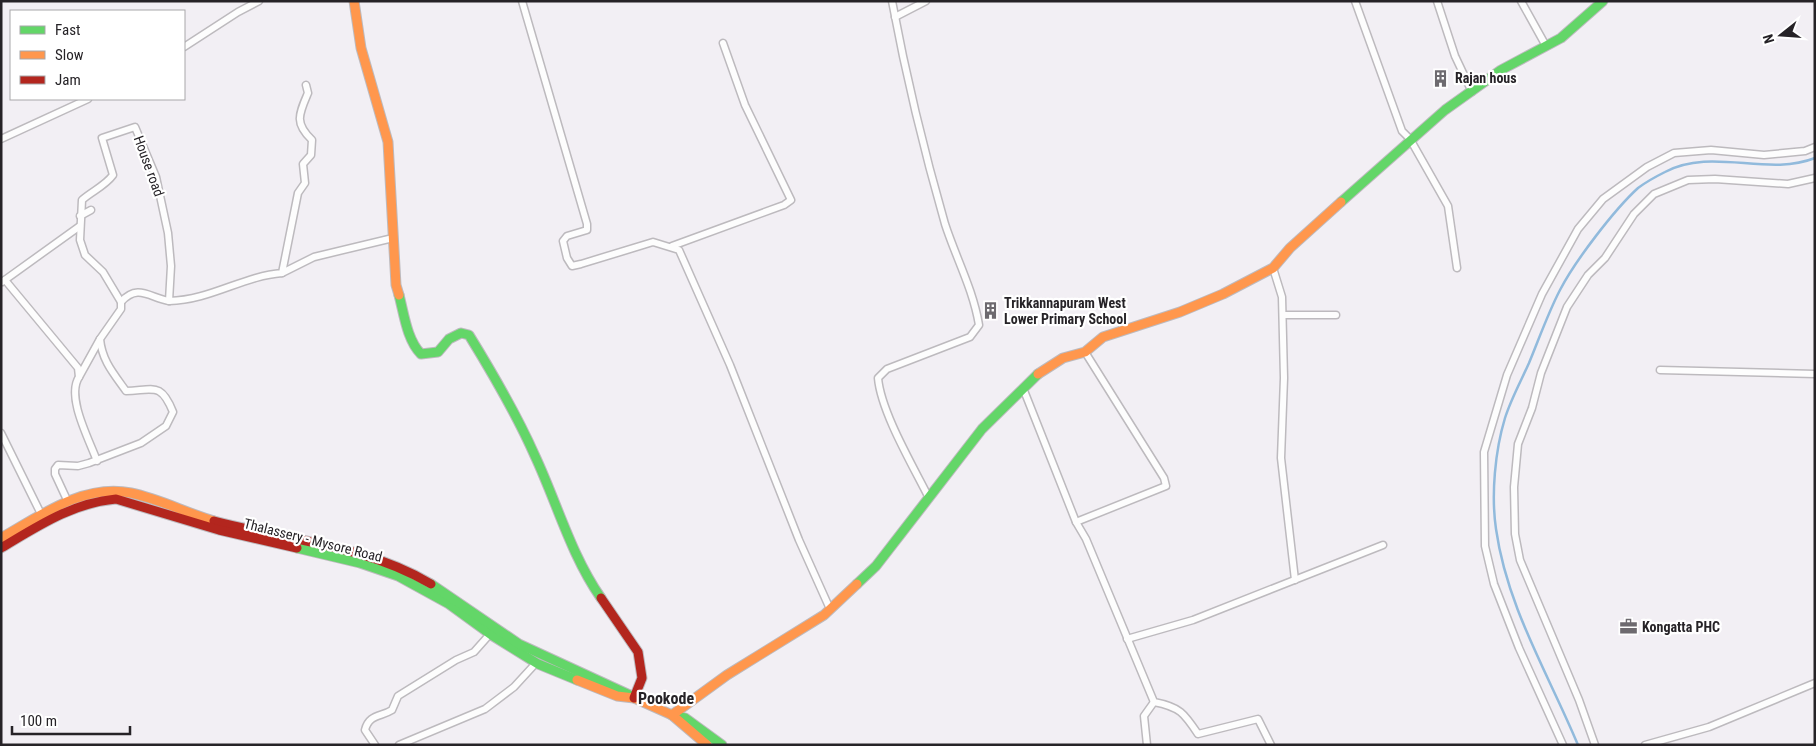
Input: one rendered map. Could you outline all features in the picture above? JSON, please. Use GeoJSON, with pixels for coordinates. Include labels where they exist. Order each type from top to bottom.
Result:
{"type":"FeatureCollection","features":[{"type":"Feature","properties":{"kind":"main road"},"geometry":{"type":"LineString","coordinates":[[1,538],[68,502],[92,493],[118,491],[234,526],[393,565],[436,587],[505,636],[539,656],[621,689],[634,698],[642,678],[638,652],[594,588],[512,409],[469,335],[461,333],[449,339],[438,352],[421,354],[416,349],[402,310],[396,286],[388,142],[361,48],[354,1]]}},
{"type":"Feature","properties":{"kind":"main road"},"geometry":{"type":"LineString","coordinates":[[672,715],[727,675],[790,638],[830,609],[876,566],[982,429],[1037,375],[1063,358],[1085,352],[1103,337],[1180,312],[1223,294],[1274,268],[1290,248],[1410,139],[1445,110],[1501,70],[1561,38],[1603,1]]}},
{"type":"Feature","properties":{"kind":"main road","name":"Thalassery - Mysore Road"},"geometry":{"type":"LineString","coordinates":[[1,548],[75,508],[96,501],[116,499],[279,546],[360,563],[398,576],[437,596],[490,634],[536,663],[617,696],[634,698],[672,715],[707,745]]}},
{"type":"Feature","properties":{"kind":"main road"},"geometry":{"type":"LineString","coordinates":[[672,715],[685,718],[722,745]]}},
{"type":"Feature","properties":{"kind":"street"},"geometry":{"type":"LineString","coordinates":[[185,46],[238,12],[259,1]]}},
{"type":"Feature","properties":{"kind":"street"},"geometry":{"type":"LineString","coordinates":[[522,1],[587,224],[586,230],[567,236],[563,241],[572,266],[653,242],[672,246],[682,254],[730,365],[799,540],[830,609]]}},
{"type":"Feature","properties":{"kind":"street"},"geometry":{"type":"LineString","coordinates":[[892,1],[927,159],[950,239],[974,302],[979,325],[970,336],[887,369],[878,378],[881,393],[893,422],[929,498]]}},
{"type":"Feature","properties":{"kind":"street"},"geometry":{"type":"LineString","coordinates":[[895,16],[926,1]]}},
{"type":"Feature","properties":{"kind":"street"},"geometry":{"type":"LineString","coordinates":[[1355,1],[1402,131],[1410,139],[1448,206],[1457,268]]}},
{"type":"Feature","properties":{"kind":"street"},"geometry":{"type":"LineString","coordinates":[[1437,1],[1455,56],[1472,92]]}},
{"type":"Feature","properties":{"kind":"street"},"geometry":{"type":"LineString","coordinates":[[1521,1],[1546,46]]}},
{"type":"Feature","properties":{"kind":"street"},"geometry":{"type":"LineString","coordinates":[[672,246],[784,205],[791,200],[745,106],[723,43]]}},
{"type":"Feature","properties":{"kind":"street"},"geometry":{"type":"LineString","coordinates":[[282,273],[298,193],[305,183],[303,164],[312,155],[312,140],[303,132],[299,115],[308,94],[306,85]]}},
{"type":"Feature","properties":{"kind":"street"},"geometry":{"type":"LineString","coordinates":[[1,139],[86,100]]}},
{"type":"Feature","properties":{"kind":"street","name":"House road"},"geometry":{"type":"LineString","coordinates":[[121,302],[103,272],[85,254],[80,240],[80,216],[82,200],[93,190],[106,184],[113,175],[102,138],[135,127],[156,176],[168,233],[171,266],[169,301]]}},
{"type":"Feature","properties":{"kind":"street"},"geometry":{"type":"LineString","coordinates":[[1563,745],[1519,648],[1494,584],[1486,546],[1484,452],[1507,375],[1542,294],[1578,229],[1603,199],[1647,167],[1674,153],[1711,150],[1764,155],[1805,151],[1815,148]]}},
{"type":"Feature","properties":{"kind":"street"},"geometry":{"type":"LineString","coordinates":[[1594,745],[1579,700],[1520,560],[1515,534],[1514,487],[1518,444],[1532,408],[1541,373],[1564,315],[1588,275],[1605,258],[1634,214],[1654,194],[1688,180],[1715,178],[1788,184],[1815,178]]}},
{"type":"Feature","properties":{"kind":"street"},"geometry":{"type":"LineString","coordinates":[[80,216],[90,210]]}},
{"type":"Feature","properties":{"kind":"street"},"geometry":{"type":"LineString","coordinates":[[79,377],[78,368],[3,281],[80,226]]}},
{"type":"Feature","properties":{"kind":"street"},"geometry":{"type":"LineString","coordinates":[[97,461],[74,398],[74,385],[100,339],[121,309],[121,302],[132,292],[144,292],[169,301],[198,297],[265,274],[282,273],[314,257],[393,238]]}},
{"type":"Feature","properties":{"kind":"street"},"geometry":{"type":"LineString","coordinates":[[1274,268],[1282,297],[1281,458],[1295,580]]}},
{"type":"Feature","properties":{"kind":"street"},"geometry":{"type":"LineString","coordinates":[[1283,315],[1336,315]]}},
{"type":"Feature","properties":{"kind":"street"},"geometry":{"type":"LineString","coordinates":[[68,502],[55,474],[55,469],[62,464],[78,466],[120,453],[154,435],[166,426],[173,412],[167,397],[161,391],[154,388],[126,391],[108,366],[102,352],[100,339]]}},
{"type":"Feature","properties":{"kind":"street"},"geometry":{"type":"LineString","coordinates":[[1076,522],[1166,486],[1164,478],[1085,352]]}},
{"type":"Feature","properties":{"kind":"street"},"geometry":{"type":"LineString","coordinates":[[1660,370],[1815,374]]}},
{"type":"Feature","properties":{"kind":"street"},"geometry":{"type":"LineString","coordinates":[[1023,388],[1076,522],[1086,539],[1154,702]]}},
{"type":"Feature","properties":{"kind":"street"},"geometry":{"type":"LineString","coordinates":[[1,433],[42,516]]}},
{"type":"Feature","properties":{"kind":"street"},"geometry":{"type":"LineString","coordinates":[[1127,639],[1193,620],[1383,544]]}},
{"type":"Feature","properties":{"kind":"street"},"geometry":{"type":"LineString","coordinates":[[375,745],[365,730],[370,720],[376,715],[392,710],[398,696],[456,660],[474,652],[490,634]]}},
{"type":"Feature","properties":{"kind":"street"},"geometry":{"type":"LineString","coordinates":[[399,745],[485,709],[514,687],[536,663]]}},
{"type":"Feature","properties":{"kind":"street"},"geometry":{"type":"LineString","coordinates":[[1645,745],[1710,727],[1815,683]]}},
{"type":"Feature","properties":{"kind":"street"},"geometry":{"type":"LineString","coordinates":[[1147,745],[1144,716],[1154,702]]}},
{"type":"Feature","properties":{"kind":"street"},"geometry":{"type":"LineString","coordinates":[[1154,702],[1172,705],[1184,713],[1198,734],[1258,719],[1271,745]]}},
{"type":"Feature","properties":{"kind":"waterway"},"geometry":{"type":"LineString","coordinates":[[1578,745],[1519,613],[1501,558],[1496,529],[1494,488],[1499,444],[1510,404],[1567,278],[1607,222],[1638,188],[1648,181],[1683,165],[1702,162],[1778,165],[1797,163],[1815,158]]}},
{"type":"Feature","properties":{"kind":"traffic: fast"},"geometry":{"type":"LineString","coordinates":[[1341,202],[1445,110],[1501,70],[1561,38],[1603,1]]}},
{"type":"Feature","properties":{"kind":"traffic: fast"},"geometry":{"type":"LineString","coordinates":[[399,295],[409,334],[412,342],[421,354],[438,352],[449,339],[461,333],[469,335],[520,424],[573,547],[601,598]]}},
{"type":"Feature","properties":{"kind":"traffic: fast"},"geometry":{"type":"LineString","coordinates":[[857,584],[876,566],[982,429],[1038,374]]}},
{"type":"Feature","properties":{"kind":"traffic: fast"},"geometry":{"type":"LineString","coordinates":[[297,548],[360,563],[398,576],[449,604],[493,636],[538,664],[577,680]]}},
{"type":"Feature","properties":{"kind":"traffic: fast"},"geometry":{"type":"LineString","coordinates":[[431,584],[519,644],[632,696]]}},
{"type":"Feature","properties":{"kind":"traffic: fast"},"geometry":{"type":"LineString","coordinates":[[672,715],[685,718],[722,745]]}},
{"type":"Feature","properties":{"kind":"traffic: slow"},"geometry":{"type":"LineString","coordinates":[[354,1],[361,48],[388,142],[396,285],[399,295]]}},
{"type":"Feature","properties":{"kind":"traffic: slow"},"geometry":{"type":"LineString","coordinates":[[1038,374],[1063,358],[1085,352],[1103,337],[1180,312],[1223,294],[1273,268],[1290,248],[1341,202]]}},
{"type":"Feature","properties":{"kind":"traffic: slow"},"geometry":{"type":"LineString","coordinates":[[1,538],[47,511],[79,497],[114,491],[131,493],[163,502],[214,521]]}},
{"type":"Feature","properties":{"kind":"traffic: slow"},"geometry":{"type":"LineString","coordinates":[[672,715],[727,675],[824,615],[857,584]]}},
{"type":"Feature","properties":{"kind":"traffic: slow"},"geometry":{"type":"LineString","coordinates":[[577,680],[617,696],[634,698],[672,715],[707,745]]}},
{"type":"Feature","properties":{"kind":"traffic: jam"},"geometry":{"type":"LineString","coordinates":[[1,548],[70,510],[100,501],[116,499],[219,530],[297,548]]}},
{"type":"Feature","properties":{"kind":"traffic: jam"},"geometry":{"type":"LineString","coordinates":[[214,521],[353,552],[380,560],[431,584]]}},
{"type":"Feature","properties":{"kind":"traffic: jam"},"geometry":{"type":"LineString","coordinates":[[601,598],[638,652],[642,678],[634,698]]}},
{"type":"Feature","properties":{"kind":"place","name":"Rajan hous"},"geometry":{"type":"Point","coordinates":[1441,78]}},
{"type":"Feature","properties":{"kind":"place","name":"Trikkannapuram West Lower Primary School"},"geometry":{"type":"Point","coordinates":[990,311]}},
{"type":"Feature","properties":{"kind":"place","name":"Kongatta PHC"},"geometry":{"type":"Point","coordinates":[1628,627]}},
{"type":"Feature","properties":{"kind":"district","name":"Pookode"},"geometry":{"type":"Point","coordinates":[666,698]}}]}
